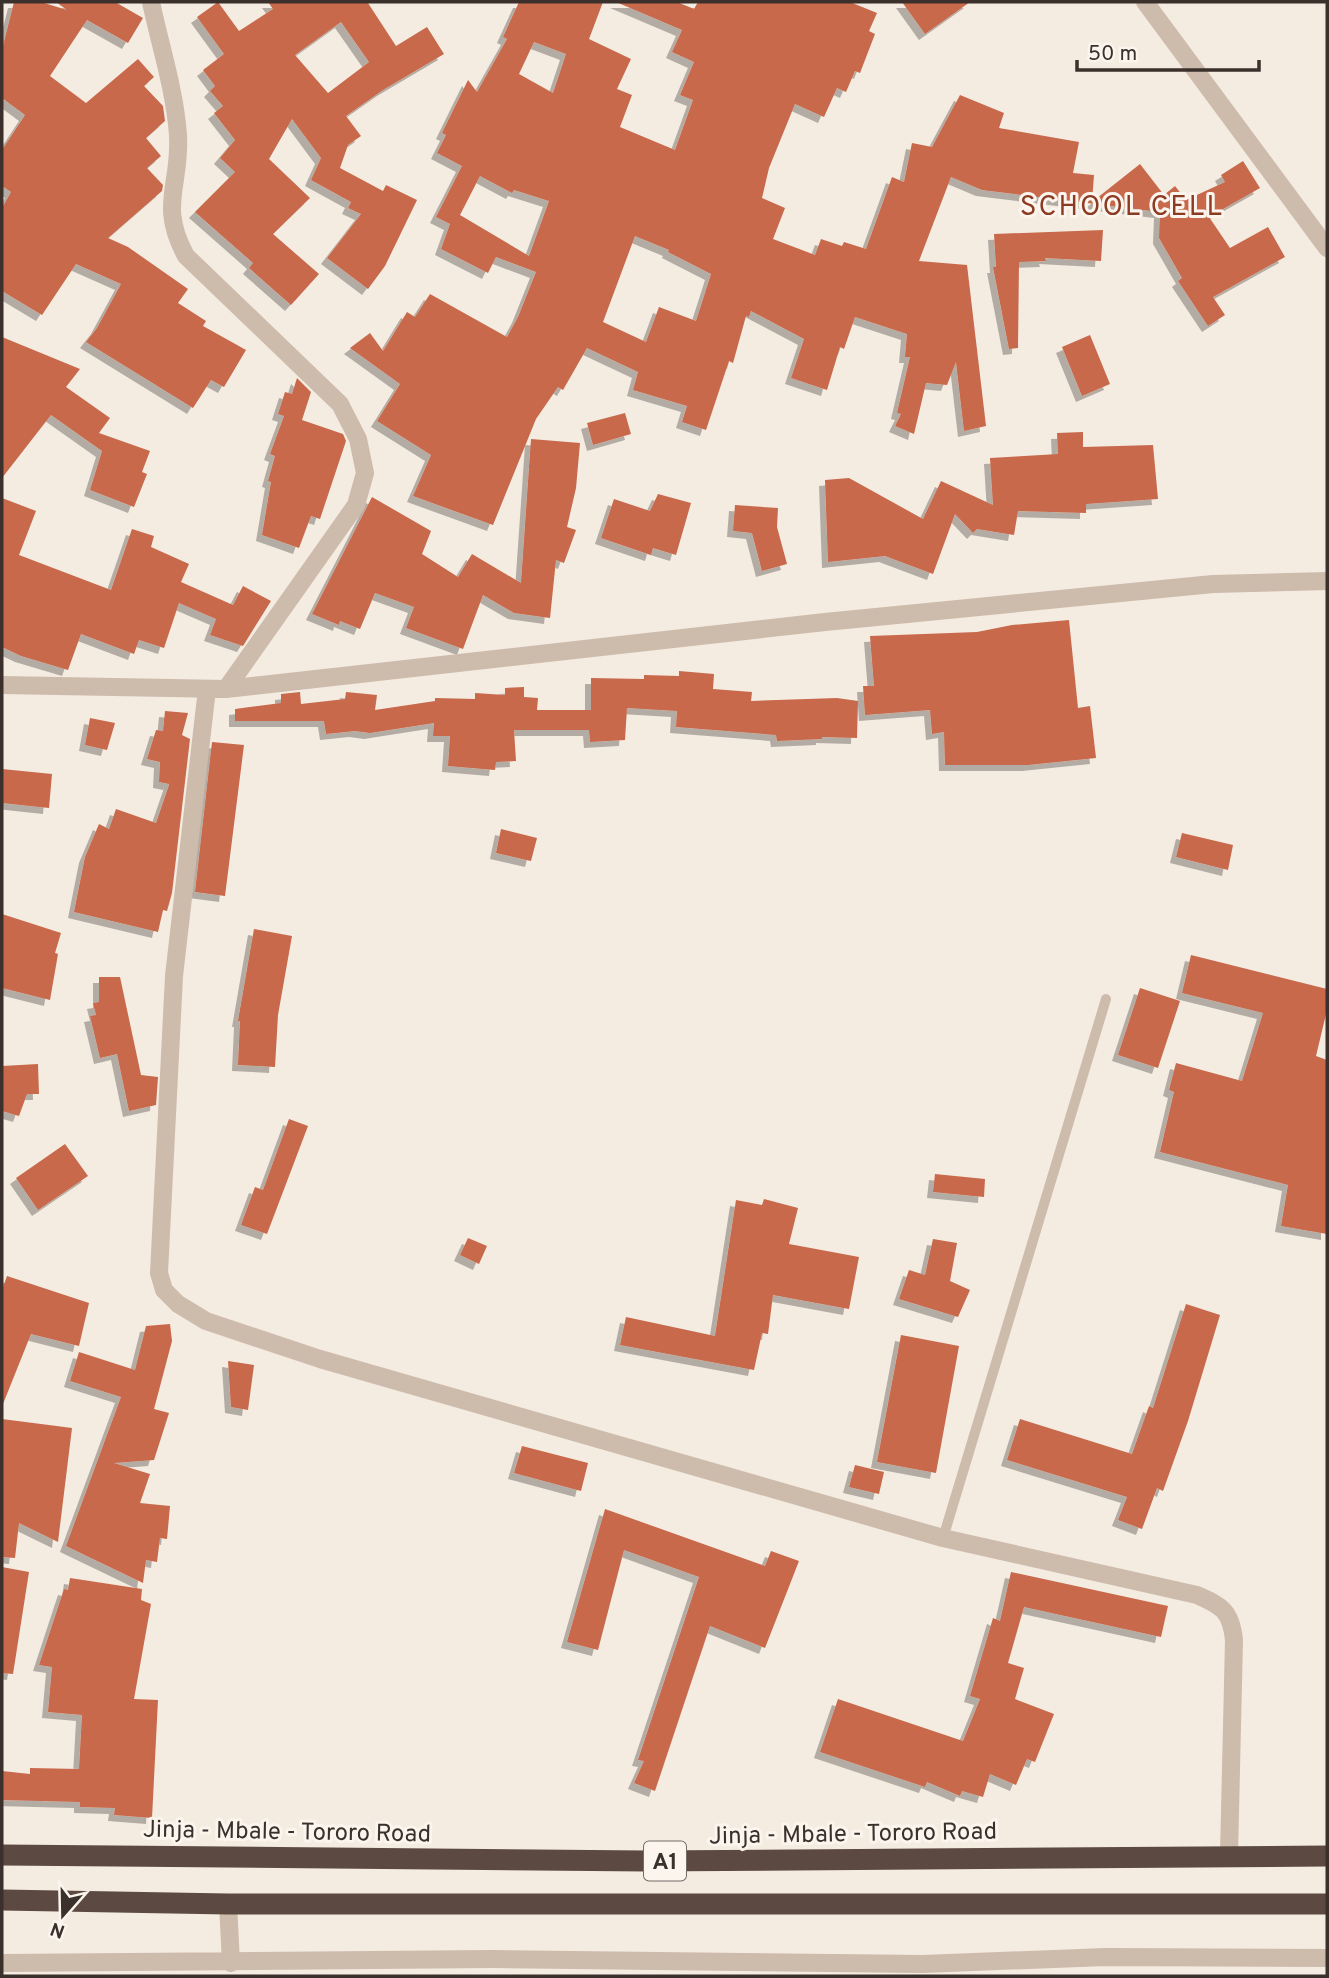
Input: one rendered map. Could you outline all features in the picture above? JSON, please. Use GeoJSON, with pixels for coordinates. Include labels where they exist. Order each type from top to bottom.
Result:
{"type":"FeatureCollection","features":[{"type":"Feature","properties":{"kind":"highway","name":"Jinja - Mbale - Tororo Road"},"geometry":{"type":"LineString","coordinates":[[2,1855],[646,1861],[1327,1856]]}},
{"type":"Feature","properties":{"kind":"highway","name":"A1"},"geometry":{"type":"LineString","coordinates":[[2,1900],[228,1903],[1327,1904]]}},
{"type":"Feature","properties":{"kind":"street"},"geometry":{"type":"LineString","coordinates":[[151,2],[178,137],[170,210],[174,235],[186,256],[340,404],[358,439],[365,473],[356,505],[226,689]]}},
{"type":"Feature","properties":{"kind":"street"},"geometry":{"type":"LineString","coordinates":[[1144,2],[1327,248]]}},
{"type":"Feature","properties":{"kind":"street"},"geometry":{"type":"LineString","coordinates":[[2,685],[226,689],[852,619],[1213,584],[1327,581]]}},
{"type":"Feature","properties":{"kind":"street"},"geometry":{"type":"LineString","coordinates":[[207,689],[174,976],[159,1273],[164,1290],[178,1304],[206,1321],[320,1359],[943,1538],[1197,1595],[1217,1604],[1232,1619],[1234,1640],[1230,1855]]}},
{"type":"Feature","properties":{"kind":"street"},"geometry":{"type":"LineString","coordinates":[[228,1903],[231,1963]]}},
{"type":"Feature","properties":{"kind":"street"},"geometry":{"type":"LineString","coordinates":[[2,1963],[493,1959],[923,1964],[1105,1957],[1327,1958]]}},
{"type":"Feature","properties":{"kind":"lane"},"geometry":{"type":"LineString","coordinates":[[943,1538],[1106,999]]}},
{"type":"Feature","properties":{"kind":"building"},"geometry":{"type":"Polygon","coordinates":[[[14,2],[41,2],[67,10],[56,2],[115,2],[143,18],[128,43],[87,20],[50,76],[86,103],[138,59],[154,77],[144,86],[163,106],[165,121],[146,138],[161,156],[147,168],[163,185],[162,191],[108,238],[128,247],[188,289],[178,303],[206,321],[203,326],[246,350],[224,387],[211,380],[193,408],[86,342],[97,328],[121,284],[76,264],[42,315],[2,291],[2,208],[11,192],[2,186],[2,150],[25,115],[2,98],[2,50],[14,2]]]}},
{"type":"Feature","properties":{"kind":"building"},"geometry":{"type":"Polygon","coordinates":[[[218,2],[239,31],[273,9],[268,2],[370,2],[368,3],[396,46],[427,27],[444,54],[383,90],[346,116],[361,136],[348,145],[340,168],[383,191],[386,185],[417,200],[385,266],[368,289],[327,258],[361,214],[348,208],[351,202],[311,180],[321,158],[292,119],[269,159],[310,198],[273,234],[319,274],[291,305],[249,268],[253,263],[195,212],[235,172],[220,158],[235,140],[214,113],[223,106],[210,91],[215,86],[203,70],[224,54],[197,17],[218,2]],[[341,22],[295,55],[328,93],[369,62],[341,22]]]}},
{"type":"Feature","properties":{"kind":"building"},"geometry":{"type":"Polygon","coordinates":[[[519,2],[603,2],[589,39],[631,59],[617,89],[632,95],[620,127],[675,150],[693,100],[680,95],[694,62],[672,52],[682,30],[616,2],[677,2],[694,9],[698,2],[850,2],[877,13],[869,31],[875,34],[860,73],[855,71],[846,92],[837,88],[824,117],[795,104],[769,168],[762,198],[785,208],[773,239],[815,255],[821,239],[842,246],[844,242],[866,249],[892,177],[904,182],[912,143],[932,147],[960,95],[1004,113],[999,128],[1079,142],[1073,173],[1094,175],[1092,202],[1140,164],[1164,195],[1175,186],[1186,200],[1225,182],[1221,175],[1243,161],[1260,188],[1209,217],[1230,248],[1268,227],[1285,257],[1213,297],[1225,315],[1208,326],[1178,281],[1182,278],[1159,238],[1160,212],[982,190],[951,177],[919,261],[967,265],[986,426],[964,431],[956,362],[947,385],[926,383],[914,434],[895,426],[901,414],[897,413],[910,357],[905,357],[907,334],[855,317],[844,349],[840,347],[827,390],[791,378],[804,339],[751,311],[749,317],[746,316],[733,363],[729,361],[706,430],[682,422],[687,406],[633,390],[638,372],[587,348],[563,390],[558,387],[536,419],[493,525],[413,496],[431,455],[377,421],[400,384],[350,348],[370,333],[383,351],[407,312],[415,317],[430,294],[507,337],[518,317],[536,272],[496,257],[488,273],[441,249],[450,224],[436,217],[462,166],[437,153],[446,135],[442,133],[468,80],[477,92],[507,39],[503,37],[519,2]],[[534,42],[519,74],[553,93],[566,54],[534,42]],[[480,176],[460,215],[529,256],[549,201],[514,190],[512,193],[480,176]],[[635,236],[603,322],[646,342],[659,307],[696,321],[711,274],[668,252],[669,250],[635,236]]]}},
{"type":"Feature","properties":{"kind":"building"},"geometry":{"type":"Polygon","coordinates":[[[902,2],[970,2],[925,34],[902,2]]]}},
{"type":"Feature","properties":{"kind":"building"},"geometry":{"type":"Polygon","coordinates":[[[1103,230],[1101,261],[1045,258],[1046,261],[1019,262],[1018,348],[1009,349],[993,267],[996,267],[994,234],[1103,230]]]}},
{"type":"Feature","properties":{"kind":"building"},"geometry":{"type":"Polygon","coordinates":[[[1090,335],[1110,384],[1082,396],[1062,347],[1090,335]]]}},
{"type":"Feature","properties":{"kind":"building"},"geometry":{"type":"Polygon","coordinates":[[[2,337],[80,369],[66,387],[110,418],[99,433],[150,451],[142,472],[147,474],[134,507],[90,490],[102,451],[51,415],[2,478],[2,337]]]}},
{"type":"Feature","properties":{"kind":"building"},"geometry":{"type":"Polygon","coordinates":[[[297,378],[311,392],[302,420],[343,434],[346,441],[320,519],[311,516],[299,548],[262,535],[271,482],[268,481],[275,456],[270,454],[284,416],[278,414],[285,392],[292,394],[297,378]]]}},
{"type":"Feature","properties":{"kind":"building"},"geometry":{"type":"Polygon","coordinates":[[[625,413],[631,434],[593,445],[587,423],[625,413]]]}},
{"type":"Feature","properties":{"kind":"building"},"geometry":{"type":"Polygon","coordinates":[[[1083,432],[1083,447],[1153,445],[1158,499],[1086,504],[1086,513],[1018,511],[1014,535],[977,529],[973,533],[955,514],[933,574],[885,556],[828,562],[825,480],[849,478],[923,519],[941,481],[993,505],[990,458],[1058,454],[1057,433],[1083,432]]]}},
{"type":"Feature","properties":{"kind":"building"},"geometry":{"type":"Polygon","coordinates":[[[531,439],[580,443],[576,488],[567,527],[576,530],[564,563],[556,560],[550,618],[514,613],[483,595],[463,649],[406,628],[414,607],[375,593],[360,629],[340,621],[339,625],[312,614],[372,497],[431,531],[422,554],[458,577],[472,554],[521,583],[531,439]]]}},
{"type":"Feature","properties":{"kind":"building"},"geometry":{"type":"Polygon","coordinates":[[[658,494],[691,503],[676,555],[653,548],[651,555],[601,538],[614,499],[650,511],[658,494]]]}},
{"type":"Feature","properties":{"kind":"building"},"geometry":{"type":"Polygon","coordinates":[[[2,498],[36,511],[19,555],[111,590],[132,529],[154,536],[151,547],[189,564],[181,582],[233,605],[243,586],[271,601],[243,646],[210,635],[216,619],[179,603],[164,648],[139,640],[134,654],[81,634],[68,670],[21,656],[2,647],[2,498]]]}},
{"type":"Feature","properties":{"kind":"building"},"geometry":{"type":"Polygon","coordinates":[[[735,505],[778,508],[777,527],[787,564],[762,571],[752,533],[733,531],[735,505]]]}},
{"type":"Feature","properties":{"kind":"building"},"geometry":{"type":"Polygon","coordinates":[[[1069,620],[1078,708],[1090,706],[1096,758],[1028,765],[945,765],[944,732],[932,734],[930,710],[865,715],[863,686],[874,686],[870,636],[977,632],[1012,625],[1069,620]]]}},
{"type":"Feature","properties":{"kind":"building"},"geometry":{"type":"Polygon","coordinates":[[[679,671],[714,674],[713,689],[752,692],[751,701],[837,698],[858,701],[857,738],[822,737],[777,741],[776,735],[676,727],[677,711],[627,708],[625,740],[590,742],[589,730],[514,730],[516,761],[496,762],[495,770],[448,766],[450,736],[433,736],[434,723],[370,733],[355,731],[326,734],[324,721],[235,721],[235,709],[281,703],[281,694],[300,692],[301,704],[345,699],[346,692],[377,695],[375,710],[435,701],[435,698],[475,699],[475,693],[505,695],[505,688],[524,687],[524,697],[538,698],[537,710],[591,710],[591,678],[644,679],[644,675],[679,676],[679,671]]]}},
{"type":"Feature","properties":{"kind":"building"},"geometry":{"type":"Polygon","coordinates":[[[165,711],[188,713],[182,735],[190,739],[172,893],[167,911],[163,910],[158,932],[74,912],[85,857],[99,824],[109,829],[116,809],[156,823],[169,785],[170,778],[169,784],[159,782],[160,762],[147,759],[156,730],[163,731],[165,711]]]}},
{"type":"Feature","properties":{"kind":"building"},"geometry":{"type":"Polygon","coordinates":[[[90,718],[115,723],[107,750],[85,745],[90,718]]]}},
{"type":"Feature","properties":{"kind":"building"},"geometry":{"type":"Polygon","coordinates":[[[212,742],[244,745],[225,896],[195,892],[212,742]]]}},
{"type":"Feature","properties":{"kind":"building"},"geometry":{"type":"Polygon","coordinates":[[[2,769],[52,774],[49,808],[2,803],[2,769]]]}},
{"type":"Feature","properties":{"kind":"building"},"geometry":{"type":"Polygon","coordinates":[[[501,829],[537,838],[531,861],[496,853],[501,829]]]}},
{"type":"Feature","properties":{"kind":"building"},"geometry":{"type":"Polygon","coordinates":[[[1182,833],[1233,845],[1228,870],[1176,857],[1182,833]]]}},
{"type":"Feature","properties":{"kind":"building"},"geometry":{"type":"Polygon","coordinates":[[[2,914],[61,933],[55,953],[58,954],[50,1000],[2,988],[2,914]]]}},
{"type":"Feature","properties":{"kind":"building"},"geometry":{"type":"Polygon","coordinates":[[[254,929],[292,936],[278,1015],[275,1067],[238,1065],[238,1021],[254,929]]]}},
{"type":"Feature","properties":{"kind":"building"},"geometry":{"type":"Polygon","coordinates":[[[1191,955],[1327,989],[1327,1010],[1316,1056],[1327,1060],[1327,1234],[1281,1226],[1288,1185],[1160,1152],[1174,1092],[1169,1090],[1176,1063],[1242,1081],[1263,1013],[1182,993],[1191,955]]]}},
{"type":"Feature","properties":{"kind":"building"},"geometry":{"type":"Polygon","coordinates":[[[99,977],[120,977],[141,1075],[158,1077],[156,1105],[129,1111],[117,1054],[100,1058],[90,1016],[96,1015],[93,1003],[99,1002],[99,977]]]}},
{"type":"Feature","properties":{"kind":"building"},"geometry":{"type":"Polygon","coordinates":[[[1140,988],[1180,1001],[1158,1068],[1118,1055],[1140,988]]]}},
{"type":"Feature","properties":{"kind":"building"},"geometry":{"type":"Polygon","coordinates":[[[38,1064],[39,1094],[27,1094],[19,1116],[2,1111],[2,1066],[38,1064]]]}},
{"type":"Feature","properties":{"kind":"building"},"geometry":{"type":"Polygon","coordinates":[[[289,1119],[308,1126],[267,1234],[241,1225],[255,1187],[263,1190],[289,1119]]]}},
{"type":"Feature","properties":{"kind":"building"},"geometry":{"type":"Polygon","coordinates":[[[65,1144],[88,1176],[38,1210],[16,1178],[65,1144]]]}},
{"type":"Feature","properties":{"kind":"building"},"geometry":{"type":"Polygon","coordinates":[[[935,1174],[985,1179],[984,1197],[933,1192],[935,1174]]]}},
{"type":"Feature","properties":{"kind":"building"},"geometry":{"type":"Polygon","coordinates":[[[764,1199],[798,1208],[789,1244],[859,1257],[849,1309],[773,1295],[768,1334],[762,1333],[754,1370],[620,1345],[626,1317],[715,1336],[736,1200],[762,1205],[764,1199]]]}},
{"type":"Feature","properties":{"kind":"building"},"geometry":{"type":"Polygon","coordinates":[[[468,1238],[487,1246],[479,1264],[460,1255],[468,1238]]]}},
{"type":"Feature","properties":{"kind":"building"},"geometry":{"type":"Polygon","coordinates":[[[933,1239],[957,1243],[950,1281],[970,1290],[958,1317],[899,1299],[909,1270],[925,1275],[933,1239]]]}},
{"type":"Feature","properties":{"kind":"building"},"geometry":{"type":"Polygon","coordinates":[[[7,1276],[89,1303],[79,1346],[31,1334],[3,1404],[2,1290],[7,1276]]]}},
{"type":"Feature","properties":{"kind":"building"},"geometry":{"type":"Polygon","coordinates":[[[1186,1304],[1220,1315],[1188,1421],[1163,1491],[1157,1488],[1142,1529],[1118,1520],[1127,1497],[1007,1460],[1020,1419],[1132,1454],[1149,1406],[1153,1408],[1186,1304]]]}},
{"type":"Feature","properties":{"kind":"building"},"geometry":{"type":"Polygon","coordinates":[[[170,1324],[172,1341],[154,1409],[169,1413],[154,1460],[114,1463],[150,1474],[140,1503],[170,1506],[167,1539],[160,1538],[157,1562],[146,1560],[143,1583],[66,1546],[121,1397],[70,1381],[79,1352],[135,1370],[146,1326],[170,1324]]]}},
{"type":"Feature","properties":{"kind":"building"},"geometry":{"type":"Polygon","coordinates":[[[901,1335],[959,1346],[936,1473],[877,1462],[901,1335]]]}},
{"type":"Feature","properties":{"kind":"building"},"geometry":{"type":"Polygon","coordinates":[[[228,1361],[254,1365],[248,1410],[231,1407],[228,1361]]]}},
{"type":"Feature","properties":{"kind":"building"},"geometry":{"type":"Polygon","coordinates":[[[2,1419],[72,1428],[58,1542],[19,1523],[15,1558],[2,1557],[2,1419]]]}},
{"type":"Feature","properties":{"kind":"building"},"geometry":{"type":"Polygon","coordinates":[[[522,1446],[588,1463],[581,1491],[514,1473],[522,1446]]]}},
{"type":"Feature","properties":{"kind":"building"},"geometry":{"type":"Polygon","coordinates":[[[855,1465],[884,1472],[879,1494],[849,1487],[855,1465]]]}},
{"type":"Feature","properties":{"kind":"building"},"geometry":{"type":"Polygon","coordinates":[[[605,1509],[765,1566],[771,1551],[799,1561],[765,1648],[710,1626],[655,1791],[634,1783],[644,1761],[638,1760],[699,1577],[624,1550],[598,1650],[567,1642],[605,1509]]]}},
{"type":"Feature","properties":{"kind":"building"},"geometry":{"type":"Polygon","coordinates":[[[2,1567],[29,1572],[13,1674],[2,1673],[2,1567]]]}},
{"type":"Feature","properties":{"kind":"building"},"geometry":{"type":"Polygon","coordinates":[[[1011,1572],[1168,1606],[1161,1637],[1024,1607],[1008,1663],[1024,1668],[1015,1699],[1054,1714],[1035,1762],[1027,1759],[1016,1785],[990,1774],[983,1797],[962,1791],[960,1796],[927,1782],[925,1787],[820,1752],[838,1699],[963,1741],[980,1699],[970,1696],[993,1618],[1000,1621],[1011,1572]]]}},
{"type":"Feature","properties":{"kind":"building"},"geometry":{"type":"Polygon","coordinates":[[[70,1578],[142,1589],[141,1600],[151,1604],[134,1699],[158,1700],[152,1818],[114,1815],[115,1808],[80,1807],[80,1802],[2,1800],[2,1771],[30,1774],[30,1768],[79,1769],[82,1715],[48,1712],[52,1667],[39,1665],[64,1589],[68,1590],[70,1578]]]}},
{"type":"Feature","properties":{"kind":"district","name":"SCHOOL CELL"},"geometry":{"type":"Point","coordinates":[1122,205]}}]}
